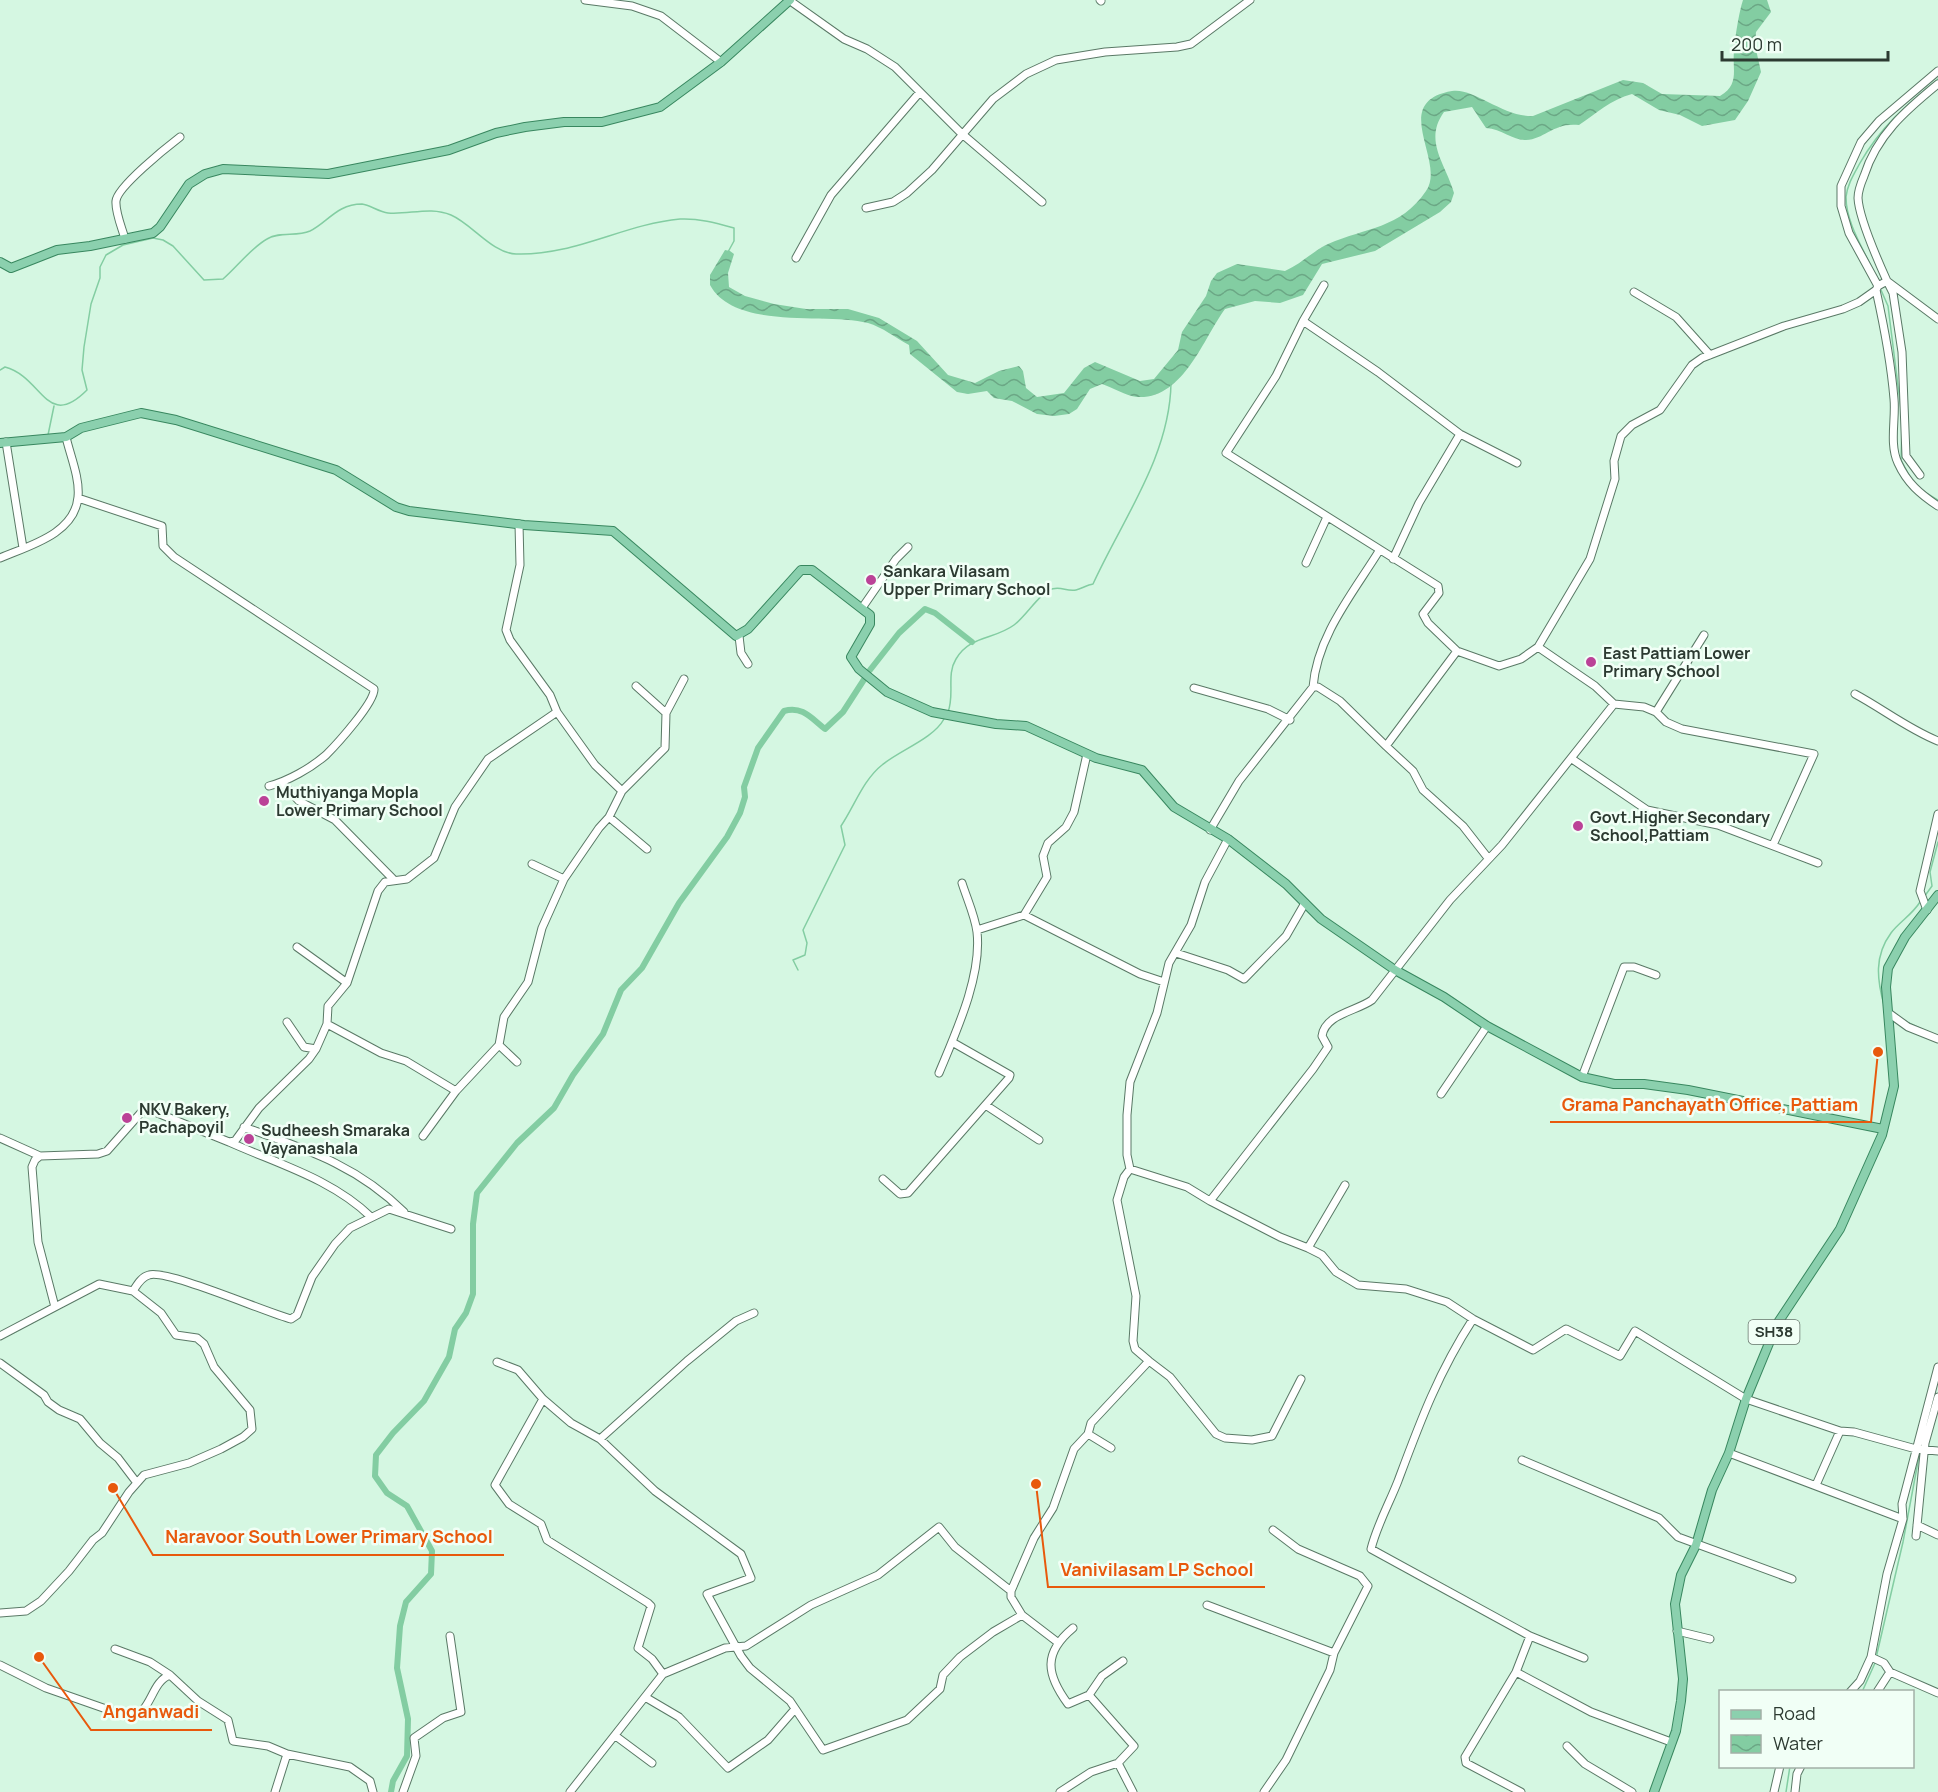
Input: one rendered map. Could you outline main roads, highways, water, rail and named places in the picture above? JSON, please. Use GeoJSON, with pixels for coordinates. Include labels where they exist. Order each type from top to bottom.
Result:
{"type":"FeatureCollection","features":[{"type":"Feature","properties":{"kind":"main road"},"geometry":{"type":"LineString","coordinates":[[0,262],[11,268],[57,250],[153,233],[160,227],[189,184],[205,174],[223,169],[328,174],[449,150],[496,133],[525,127],[610,120],[660,107],[721,62],[790,0]]}},
{"type":"Feature","properties":{"kind":"main road"},"geometry":{"type":"LineString","coordinates":[[3,442],[66,436],[81,428],[141,413],[176,420],[336,470],[396,507],[409,511],[519,524],[613,531],[733,633],[740,636],[801,570],[807,568],[862,608],[871,620],[852,652],[853,662],[887,692],[946,714],[996,724],[1026,726],[1087,754],[1142,770],[1174,807],[1228,839],[1286,884],[1321,919],[1395,970],[1444,997],[1487,1026],[1582,1077],[1614,1084],[1644,1084],[1688,1090],[1883,1129]]}},
{"type":"Feature","properties":{"kind":"main road","name":"SH38"},"geometry":{"type":"LineString","coordinates":[[1654,1792],[1678,1717],[1683,1679],[1675,1605],[1681,1575],[1696,1544],[1712,1490],[1730,1453],[1746,1399],[1790,1301],[1840,1228],[1883,1129],[1894,1086],[1890,1014],[1886,987],[1888,968],[1905,937],[1938,895]]}},
{"type":"Feature","properties":{"kind":"water"},"geometry":{"type":"Polygon","coordinates":[[[1743,0],[1767,0],[1771,12],[1756,32],[1755,45],[1761,72],[1748,101],[1735,120],[1702,126],[1680,115],[1659,110],[1632,94],[1610,103],[1579,125],[1563,126],[1533,139],[1521,140],[1486,128],[1472,107],[1444,112],[1438,123],[1436,143],[1454,193],[1451,202],[1440,212],[1375,251],[1322,264],[1303,295],[1280,303],[1255,301],[1225,309],[1190,365],[1167,389],[1153,395],[1137,397],[1102,384],[1090,389],[1077,409],[1069,414],[1054,416],[1037,414],[1012,401],[994,398],[987,391],[968,394],[957,392],[910,354],[909,345],[868,323],[783,317],[739,309],[722,299],[710,285],[710,275],[725,250],[730,251],[734,254],[728,273],[729,287],[745,296],[806,309],[848,309],[879,318],[917,341],[948,375],[975,383],[999,371],[1019,366],[1023,371],[1026,388],[1037,397],[1064,393],[1084,368],[1095,362],[1140,381],[1154,379],[1178,350],[1182,332],[1206,296],[1211,281],[1217,273],[1237,264],[1285,271],[1328,244],[1394,220],[1416,203],[1426,191],[1431,179],[1421,120],[1424,107],[1433,97],[1460,91],[1511,112],[1533,116],[1623,80],[1643,83],[1662,94],[1720,96],[1733,81],[1735,39],[1743,0]]]}},
{"type":"Feature","properties":{"kind":"waterway"},"geometry":{"type":"LineString","coordinates":[[1875,275],[1849,217],[1846,197],[1848,188],[1868,150],[1885,128],[1938,79]]}},
{"type":"Feature","properties":{"kind":"waterway"},"geometry":{"type":"LineString","coordinates":[[0,370],[5,367],[18,373],[53,403],[62,405],[73,401],[87,390],[82,370],[84,347],[91,304],[100,278],[100,267],[106,255],[123,245],[153,238],[163,240],[173,246],[204,280],[223,279],[250,252],[267,239],[277,235],[310,231],[339,210],[353,205],[362,204],[388,213],[443,212],[459,219],[490,244],[516,254],[558,250],[639,227],[680,219],[707,221],[734,228],[734,241],[728,252]]}},
{"type":"Feature","properties":{"kind":"waterway"},"geometry":{"type":"LineString","coordinates":[[1881,290],[1888,306],[1901,410]]}},
{"type":"Feature","properties":{"kind":"waterway"},"geometry":{"type":"LineString","coordinates":[[948,712],[953,665],[962,651],[975,642],[1014,625],[1049,590],[1056,588],[1076,590],[1093,584],[1154,462],[1169,410],[1171,383]]}},
{"type":"Feature","properties":{"kind":"waterway"},"geometry":{"type":"LineString","coordinates":[[48,435],[54,406]]}},
{"type":"Feature","properties":{"kind":"waterway"},"geometry":{"type":"LineString","coordinates":[[1902,424],[1901,460],[1910,477]]}},
{"type":"Feature","properties":{"kind":"waterway"},"geometry":{"type":"LineString","coordinates":[[1923,491],[1938,500]]}},
{"type":"Feature","properties":{"kind":"waterway"},"geometry":{"type":"LineString","coordinates":[[870,670],[899,633],[925,609],[935,613],[972,642]]}},
{"type":"Feature","properties":{"kind":"waterway"},"geometry":{"type":"LineString","coordinates":[[391,1792],[393,1781],[407,1756],[408,1719],[397,1668],[400,1626],[406,1602],[431,1574],[432,1551],[407,1506],[387,1493],[375,1476],[376,1455],[393,1433],[424,1401],[449,1357],[455,1329],[466,1313],[473,1294],[473,1224],[477,1193],[517,1143],[554,1108],[573,1075],[603,1034],[621,990],[642,968],[679,903],[727,837],[740,813],[745,797],[744,787],[758,748],[784,711],[802,712],[825,729],[843,712],[865,678]]}},
{"type":"Feature","properties":{"kind":"waterway"},"geometry":{"type":"LineString","coordinates":[[798,970],[793,960],[805,955],[807,943],[803,930],[845,845],[841,826],[859,794],[875,771],[932,733],[944,719]]}},
{"type":"Feature","properties":{"kind":"waterway"},"geometry":{"type":"LineString","coordinates":[[1924,897],[1932,886],[1930,872],[1938,842]]}},
{"type":"Feature","properties":{"kind":"waterway"},"geometry":{"type":"LineString","coordinates":[[1884,1005],[1878,968],[1882,950],[1891,933],[1920,902]]}},
{"type":"Feature","properties":{"kind":"waterway"},"geometry":{"type":"LineString","coordinates":[[1909,1023],[1926,1031]]}},
{"type":"Feature","properties":{"kind":"waterway"},"geometry":{"type":"LineString","coordinates":[[1925,1429],[1928,1419]]}},
{"type":"Feature","properties":{"kind":"waterway"},"geometry":{"type":"LineString","coordinates":[[1876,1658],[1903,1542],[1920,1451]]}},
{"type":"Feature","properties":{"kind":"waterway"},"geometry":{"type":"LineString","coordinates":[[1863,1690],[1875,1663]]}},
{"type":"Feature","properties":{"kind":"waterway"},"geometry":{"type":"LineString","coordinates":[[1786,1792],[1790,1768]]}},
{"type":"Feature","properties":{"kind":"place","name":"Sankara Vilasam Upper Primary School"},"geometry":{"type":"Point","coordinates":[871,580]}},
{"type":"Feature","properties":{"kind":"place","name":"East Pattiam Lower Primary School"},"geometry":{"type":"Point","coordinates":[1591,662]}},
{"type":"Feature","properties":{"kind":"place","name":"Muthiyanga Mopla Lower Primary School"},"geometry":{"type":"Point","coordinates":[264,801]}},
{"type":"Feature","properties":{"kind":"place","name":"Govt.Higher Secondary School,Pattiam"},"geometry":{"type":"Point","coordinates":[1578,826]}},
{"type":"Feature","properties":{"kind":"place","name":"Grama Panchayath Office, Pattiam"},"geometry":{"type":"Point","coordinates":[1878,1052]}},
{"type":"Feature","properties":{"kind":"place","name":"NKV Bakery, Pachapoyil"},"geometry":{"type":"Point","coordinates":[127,1118]}},
{"type":"Feature","properties":{"kind":"place","name":"Sudheesh Smaraka Vayanashala"},"geometry":{"type":"Point","coordinates":[249,1139]}},
{"type":"Feature","properties":{"kind":"place","name":"Vanivilasam LP School"},"geometry":{"type":"Point","coordinates":[1036,1484]}},
{"type":"Feature","properties":{"kind":"place","name":"Naravoor South Lower Primary School"},"geometry":{"type":"Point","coordinates":[113,1488]}},
{"type":"Feature","properties":{"kind":"place","name":"Anganwadi"},"geometry":{"type":"Point","coordinates":[39,1657]}}]}
